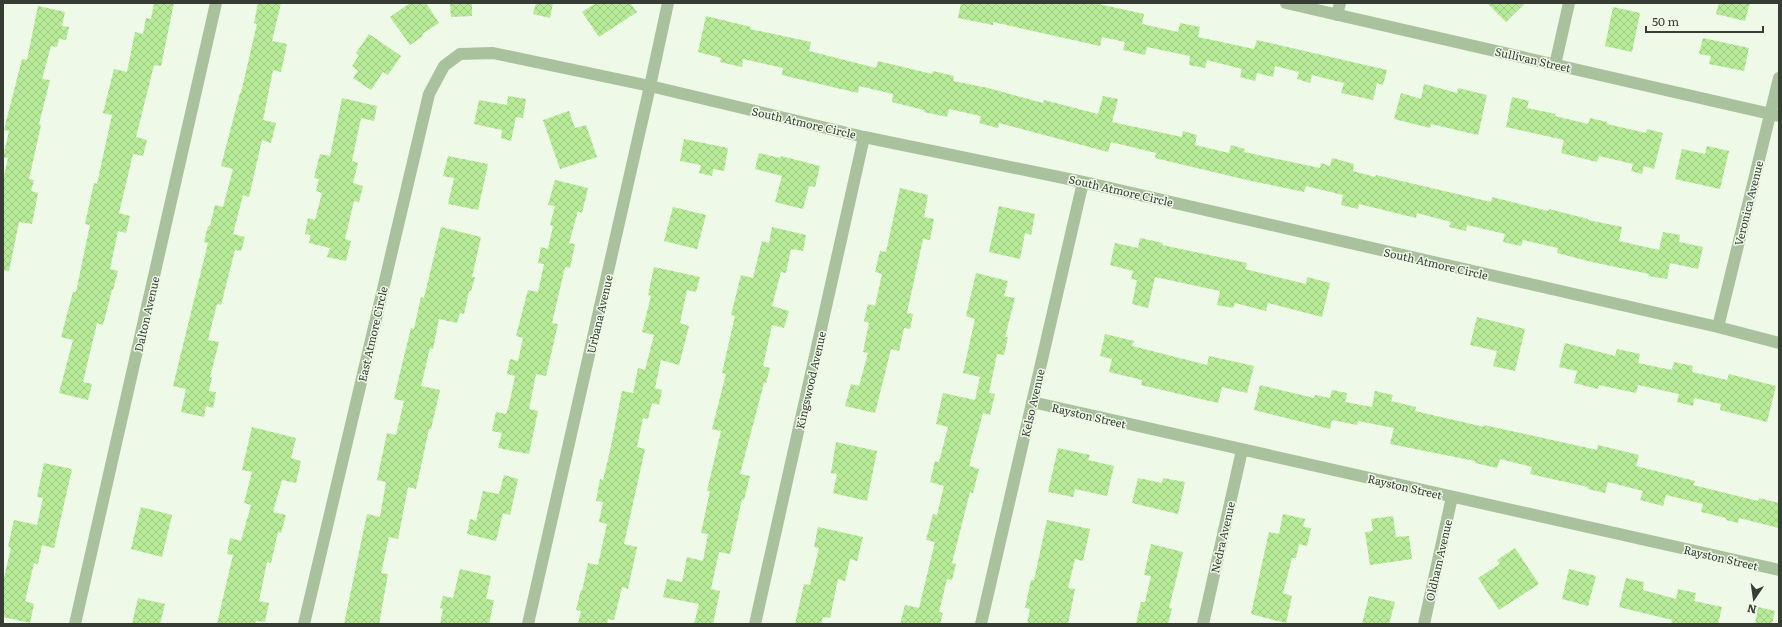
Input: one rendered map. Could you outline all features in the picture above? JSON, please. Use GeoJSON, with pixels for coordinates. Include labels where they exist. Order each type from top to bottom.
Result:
{"type":"FeatureCollection","features":[{"type":"Feature","properties":{"kind":"street","name":"Dalton Avenue"},"geometry":{"type":"LineString","coordinates":[[75,624],[216,3]]}},
{"type":"Feature","properties":{"kind":"street","name":"Urbana Avenue"},"geometry":{"type":"LineString","coordinates":[[528,624],[668,3]]}},
{"type":"Feature","properties":{"kind":"street","name":"Sullivan Street"},"geometry":{"type":"LineString","coordinates":[[1286,3],[1338,9],[1555,65],[1775,115]]}},
{"type":"Feature","properties":{"kind":"street"},"geometry":{"type":"LineString","coordinates":[[1555,65],[1569,3]]}},
{"type":"Feature","properties":{"kind":"street","name":"South Atmore Circle"},"geometry":{"type":"LineString","coordinates":[[460,54],[493,52],[650,86],[864,137],[1083,182],[1718,327],[1779,343]]}},
{"type":"Feature","properties":{"kind":"street","name":"East Atmore Circle"},"geometry":{"type":"LineString","coordinates":[[304,624],[429,94],[444,66],[460,54]]}},
{"type":"Feature","properties":{"kind":"street","name":"Veronica Avenue"},"geometry":{"type":"LineString","coordinates":[[1718,327],[1775,115],[1779,78]]}},
{"type":"Feature","properties":{"kind":"street","name":"Kingswood Avenue"},"geometry":{"type":"LineString","coordinates":[[755,624],[864,137]]}},
{"type":"Feature","properties":{"kind":"street","name":"Kelso Avenue"},"geometry":{"type":"LineString","coordinates":[[981,624],[1083,182]]}},
{"type":"Feature","properties":{"kind":"street","name":"Rayston Street"},"geometry":{"type":"LineString","coordinates":[[1032,402],[1779,570]]}},
{"type":"Feature","properties":{"kind":"street","name":"Nedra Avenue"},"geometry":{"type":"LineString","coordinates":[[1203,624],[1242,450]]}},
{"type":"Feature","properties":{"kind":"street","name":"Oldham Avenue"},"geometry":{"type":"LineString","coordinates":[[1424,624],[1452,497]]}},
{"type":"Feature","properties":{"kind":"building"},"geometry":{"type":"Polygon","coordinates":[[[154,3],[174,3],[161,66],[154,65],[136,137],[147,140],[143,156],[133,154],[119,213],[130,216],[126,233],[118,231],[110,269],[118,271],[103,325],[97,323],[83,382],[92,384],[88,400],[59,393],[73,340],[61,337],[73,292],[76,292],[90,225],[85,224],[94,183],[97,184],[112,115],[103,113],[114,69],[127,72],[135,32],[143,34],[146,18],[151,19],[154,3]]]}},
{"type":"Feature","properties":{"kind":"building"},"geometry":{"type":"Polygon","coordinates":[[[258,3],[281,3],[272,41],[287,44],[281,72],[273,70],[263,120],[276,123],[271,143],[262,140],[249,197],[243,195],[233,234],[245,237],[241,251],[235,250],[221,305],[217,304],[208,340],[219,342],[210,377],[212,377],[209,391],[216,392],[213,408],[206,406],[204,417],[181,412],[186,389],[173,386],[208,243],[204,242],[208,226],[210,226],[215,205],[223,207],[233,169],[221,166],[241,93],[257,24],[254,23],[258,3]]]}},
{"type":"Feature","properties":{"kind":"building"},"geometry":{"type":"Polygon","coordinates":[[[410,3],[426,3],[439,23],[422,34],[423,36],[410,45],[390,17],[410,3]]]}},
{"type":"Feature","properties":{"kind":"building"},"geometry":{"type":"Polygon","coordinates":[[[450,3],[472,3],[472,16],[451,17],[450,3]]]}},
{"type":"Feature","properties":{"kind":"building"},"geometry":{"type":"Polygon","coordinates":[[[536,3],[553,3],[550,18],[533,14],[536,3]]]}},
{"type":"Feature","properties":{"kind":"building"},"geometry":{"type":"Polygon","coordinates":[[[596,3],[630,3],[637,12],[599,37],[582,12],[596,3]]]}},
{"type":"Feature","properties":{"kind":"building"},"geometry":{"type":"Polygon","coordinates":[[[961,3],[1094,3],[1144,14],[1142,24],[1178,32],[1180,23],[1200,27],[1198,37],[1254,49],[1257,40],[1387,70],[1383,85],[1377,83],[1373,100],[1341,93],[1344,83],[1312,75],[1310,83],[1297,79],[1299,72],[1275,66],[1273,77],[1257,73],[1255,81],[1240,77],[1242,69],[1207,60],[1205,68],[1189,65],[1190,56],[1147,47],[1145,55],[1123,50],[1125,42],[1102,37],[1100,46],[993,22],[993,25],[958,18],[961,3]]]}},
{"type":"Feature","properties":{"kind":"building"},"geometry":{"type":"Polygon","coordinates":[[[1487,3],[1525,3],[1506,22],[1487,3]]]}},
{"type":"Feature","properties":{"kind":"building"},"geometry":{"type":"Polygon","coordinates":[[[1719,3],[1750,3],[1745,21],[1716,14],[1719,3]]]}},
{"type":"Feature","properties":{"kind":"building"},"geometry":{"type":"Polygon","coordinates":[[[38,6],[65,12],[62,26],[69,27],[66,40],[59,39],[57,47],[51,46],[42,79],[50,80],[39,124],[41,125],[29,179],[34,180],[31,191],[38,193],[32,224],[19,222],[9,271],[3,270],[3,180],[8,158],[3,157],[9,131],[4,130],[22,59],[27,60],[38,6]]]}},
{"type":"Feature","properties":{"kind":"building"},"geometry":{"type":"Polygon","coordinates":[[[1613,7],[1640,13],[1632,52],[1605,46],[1613,7]]]}},
{"type":"Feature","properties":{"kind":"building"},"geometry":{"type":"Polygon","coordinates":[[[706,16],[751,27],[750,29],[811,42],[809,51],[876,68],[878,61],[932,74],[933,71],[954,76],[953,81],[988,88],[1043,103],[1044,100],[1098,114],[1103,96],[1118,99],[1112,122],[1182,137],[1183,131],[1197,135],[1195,145],[1229,153],[1231,145],[1245,149],[1244,152],[1320,168],[1321,163],[1330,166],[1332,158],[1354,164],[1353,171],[1375,177],[1376,175],[1491,202],[1492,197],[1622,227],[1619,241],[1659,250],[1663,232],[1680,235],[1679,242],[1703,247],[1698,269],[1670,263],[1667,279],[1648,276],[1649,274],[1557,253],[1558,248],[1523,240],[1521,246],[1503,242],[1505,234],[1467,225],[1466,231],[1449,227],[1451,222],[1417,213],[1416,218],[1359,204],[1358,209],[1341,205],[1343,195],[1306,186],[1304,192],[1247,180],[1155,158],[1156,153],[1111,142],[1108,152],[999,123],[998,128],[979,123],[981,116],[949,109],[947,117],[924,112],[924,110],[892,102],[893,94],[859,86],[858,93],[782,75],[783,68],[743,59],[742,67],[720,62],[721,58],[698,52],[706,16]]]}},
{"type":"Feature","properties":{"kind":"building"},"geometry":{"type":"Polygon","coordinates":[[[369,34],[401,56],[388,75],[383,72],[371,90],[353,78],[358,71],[352,66],[359,55],[356,53],[369,34]]]}},
{"type":"Feature","properties":{"kind":"building"},"geometry":{"type":"Polygon","coordinates":[[[1703,38],[1749,48],[1744,71],[1709,64],[1711,56],[1699,54],[1703,38]]]}},
{"type":"Feature","properties":{"kind":"building"},"geometry":{"type":"Polygon","coordinates":[[[1424,84],[1457,93],[1458,88],[1487,95],[1478,135],[1431,124],[1430,128],[1394,119],[1401,93],[1421,99],[1424,84]]]}},
{"type":"Feature","properties":{"kind":"building"},"geometry":{"type":"Polygon","coordinates":[[[508,96],[526,99],[523,118],[516,117],[511,141],[501,138],[502,130],[474,124],[479,100],[507,105],[508,96]]]}},
{"type":"Feature","properties":{"kind":"building"},"geometry":{"type":"Polygon","coordinates":[[[1512,97],[1529,101],[1527,108],[1556,114],[1555,116],[1588,124],[1590,118],[1607,122],[1607,124],[1646,133],[1647,129],[1663,133],[1654,169],[1644,166],[1642,174],[1631,171],[1633,164],[1599,156],[1597,162],[1561,153],[1564,140],[1506,127],[1512,97]]]}},
{"type":"Feature","properties":{"kind":"building"},"geometry":{"type":"Polygon","coordinates":[[[342,98],[377,106],[374,121],[361,118],[352,161],[358,163],[353,183],[363,186],[359,202],[354,201],[345,239],[351,241],[346,261],[327,257],[330,248],[309,243],[311,235],[305,234],[308,218],[315,220],[322,193],[316,191],[319,179],[314,178],[320,154],[330,156],[342,98]]]}},
{"type":"Feature","properties":{"kind":"building"},"geometry":{"type":"Polygon","coordinates":[[[569,111],[575,128],[586,125],[597,157],[560,169],[543,120],[569,111]]]}},
{"type":"Feature","properties":{"kind":"building"},"geometry":{"type":"Polygon","coordinates":[[[684,139],[728,148],[724,171],[713,169],[712,176],[699,173],[701,165],[680,161],[684,139]]]}},
{"type":"Feature","properties":{"kind":"building"},"geometry":{"type":"Polygon","coordinates":[[[1707,146],[1729,151],[1720,189],[1675,179],[1682,149],[1705,154],[1707,146]]]}},
{"type":"Feature","properties":{"kind":"building"},"geometry":{"type":"Polygon","coordinates":[[[759,153],[780,158],[781,156],[820,166],[815,187],[809,186],[803,209],[775,202],[782,176],[755,169],[759,153]]]}},
{"type":"Feature","properties":{"kind":"building"},"geometry":{"type":"Polygon","coordinates":[[[448,156],[488,164],[478,210],[448,204],[454,178],[443,176],[448,156]]]}},
{"type":"Feature","properties":{"kind":"building"},"geometry":{"type":"Polygon","coordinates":[[[555,180],[588,188],[582,213],[578,211],[569,243],[575,244],[570,268],[565,267],[552,323],[558,324],[546,376],[536,374],[529,409],[538,411],[529,454],[498,448],[502,433],[492,431],[496,412],[506,414],[509,405],[515,376],[507,374],[510,359],[518,361],[523,338],[516,336],[528,290],[538,292],[544,264],[538,263],[541,247],[548,249],[553,226],[550,225],[555,206],[548,205],[555,180]]]}},
{"type":"Feature","properties":{"kind":"building"},"geometry":{"type":"Polygon","coordinates":[[[900,188],[928,195],[924,217],[934,219],[930,240],[923,239],[907,313],[913,314],[910,329],[904,328],[899,351],[891,349],[875,413],[845,406],[851,384],[859,386],[868,353],[863,352],[869,323],[864,321],[868,304],[875,306],[882,274],[875,272],[880,251],[886,252],[900,188]]]}},
{"type":"Feature","properties":{"kind":"building"},"geometry":{"type":"Polygon","coordinates":[[[999,206],[1035,214],[1031,235],[1025,233],[1020,259],[989,252],[999,206]]]}},
{"type":"Feature","properties":{"kind":"building"},"geometry":{"type":"Polygon","coordinates":[[[673,207],[706,215],[697,249],[664,241],[673,207]]]}},
{"type":"Feature","properties":{"kind":"building"},"geometry":{"type":"Polygon","coordinates":[[[441,227],[481,237],[472,277],[475,277],[471,291],[469,291],[464,314],[460,313],[457,323],[439,319],[433,349],[430,348],[421,386],[440,390],[431,429],[429,429],[416,489],[408,487],[398,539],[389,537],[381,573],[388,574],[379,624],[344,624],[367,514],[380,517],[386,482],[377,480],[387,433],[396,435],[404,401],[394,399],[411,328],[414,329],[421,297],[424,298],[441,227]]]}},
{"type":"Feature","properties":{"kind":"building"},"geometry":{"type":"Polygon","coordinates":[[[772,227],[806,235],[803,251],[791,249],[786,273],[781,272],[772,306],[789,311],[784,328],[772,325],[763,366],[770,368],[766,383],[764,383],[740,474],[750,476],[744,500],[742,499],[730,554],[719,552],[711,589],[720,591],[713,624],[694,624],[699,604],[663,597],[667,579],[682,582],[687,557],[703,561],[708,534],[701,533],[710,491],[707,491],[721,431],[712,429],[726,374],[722,373],[735,316],[731,315],[741,275],[753,278],[762,241],[769,243],[772,227]]]}},
{"type":"Feature","properties":{"kind":"building"},"geometry":{"type":"Polygon","coordinates":[[[1140,238],[1163,243],[1162,245],[1247,263],[1245,269],[1306,284],[1307,277],[1330,283],[1322,317],[1268,303],[1266,311],[1235,303],[1233,308],[1217,305],[1220,291],[1155,277],[1148,308],[1132,304],[1137,280],[1131,279],[1133,271],[1110,265],[1115,243],[1138,248],[1140,238]]]}},
{"type":"Feature","properties":{"kind":"building"},"geometry":{"type":"Polygon","coordinates":[[[654,267],[700,277],[696,292],[687,290],[680,323],[689,326],[679,365],[661,360],[655,388],[662,390],[659,405],[652,403],[648,419],[643,418],[637,447],[645,449],[624,544],[637,547],[628,589],[622,587],[614,620],[608,619],[607,624],[578,624],[581,611],[576,610],[588,563],[598,565],[607,524],[599,522],[603,502],[596,501],[600,479],[603,480],[610,451],[622,391],[633,393],[638,368],[645,370],[654,335],[642,332],[651,296],[648,295],[654,267]]]}},
{"type":"Feature","properties":{"kind":"building"},"geometry":{"type":"Polygon","coordinates":[[[976,273],[1008,281],[1004,296],[1015,298],[1005,337],[1008,337],[1004,355],[997,354],[989,393],[995,394],[990,415],[983,413],[969,466],[979,469],[973,493],[970,492],[952,563],[956,564],[952,580],[947,579],[939,612],[943,613],[940,624],[900,624],[905,605],[919,608],[935,542],[926,540],[933,514],[937,515],[944,486],[930,482],[935,461],[939,462],[948,427],[936,424],[943,393],[975,400],[980,377],[963,373],[975,319],[966,316],[976,273]]]}},
{"type":"Feature","properties":{"kind":"building"},"geometry":{"type":"Polygon","coordinates":[[[1477,317],[1525,329],[1515,371],[1493,366],[1497,351],[1470,345],[1477,317]]]}},
{"type":"Feature","properties":{"kind":"building"},"geometry":{"type":"Polygon","coordinates":[[[1105,334],[1134,341],[1132,346],[1207,365],[1209,356],[1254,366],[1247,393],[1222,387],[1218,403],[1141,385],[1142,380],[1109,372],[1112,359],[1100,356],[1105,334]]]}},
{"type":"Feature","properties":{"kind":"building"},"geometry":{"type":"Polygon","coordinates":[[[1565,343],[1615,356],[1617,349],[1640,354],[1638,363],[1672,370],[1674,362],[1693,366],[1692,372],[1727,380],[1729,374],[1776,386],[1767,422],[1720,410],[1721,404],[1694,398],[1693,406],[1677,402],[1679,394],[1638,385],[1636,393],[1599,385],[1598,389],[1574,383],[1577,371],[1559,367],[1565,343]]]}},
{"type":"Feature","properties":{"kind":"building"},"geometry":{"type":"Polygon","coordinates":[[[1260,385],[1314,398],[1315,395],[1330,398],[1332,390],[1347,393],[1345,402],[1372,407],[1375,391],[1393,395],[1391,401],[1416,407],[1415,411],[1597,450],[1598,445],[1639,455],[1636,466],[1695,481],[1693,485],[1758,501],[1759,498],[1779,503],[1779,528],[1739,518],[1738,523],[1726,520],[1726,518],[1701,512],[1703,504],[1666,495],[1663,506],[1640,500],[1643,491],[1608,482],[1605,493],[1588,489],[1588,487],[1530,474],[1532,467],[1500,459],[1497,468],[1475,463],[1475,461],[1390,444],[1394,428],[1358,421],[1357,425],[1332,420],[1330,429],[1254,410],[1260,385]]]}},
{"type":"Feature","properties":{"kind":"building"},"geometry":{"type":"Polygon","coordinates":[[[252,427],[296,438],[291,458],[301,461],[296,483],[282,480],[273,512],[286,515],[281,533],[278,532],[271,563],[267,562],[259,601],[269,603],[265,622],[256,621],[255,624],[217,624],[233,555],[227,554],[230,538],[241,541],[251,505],[244,503],[252,472],[242,470],[252,427]]]}},
{"type":"Feature","properties":{"kind":"building"},"geometry":{"type":"Polygon","coordinates":[[[836,442],[877,451],[867,501],[833,493],[837,474],[831,473],[836,442]]]}},
{"type":"Feature","properties":{"kind":"building"},"geometry":{"type":"Polygon","coordinates":[[[1058,448],[1090,455],[1088,460],[1114,466],[1107,496],[1075,489],[1073,497],[1048,492],[1058,448]]]}},
{"type":"Feature","properties":{"kind":"building"},"geometry":{"type":"Polygon","coordinates":[[[44,463],[72,469],[54,548],[42,545],[38,564],[34,563],[25,601],[34,604],[30,623],[3,617],[3,582],[11,548],[8,547],[14,520],[37,525],[43,498],[37,497],[44,463]]]}},
{"type":"Feature","properties":{"kind":"building"},"geometry":{"type":"Polygon","coordinates":[[[504,475],[518,479],[510,515],[503,513],[496,541],[467,534],[470,519],[476,521],[483,491],[499,494],[504,475]]]}},
{"type":"Feature","properties":{"kind":"building"},"geometry":{"type":"Polygon","coordinates":[[[1138,478],[1162,483],[1163,478],[1185,482],[1178,514],[1132,503],[1138,478]]]}},
{"type":"Feature","properties":{"kind":"building"},"geometry":{"type":"Polygon","coordinates":[[[141,507],[172,515],[162,557],[131,549],[141,507]]]}},
{"type":"Feature","properties":{"kind":"building"},"geometry":{"type":"Polygon","coordinates":[[[1283,514],[1305,519],[1303,527],[1311,528],[1307,546],[1299,544],[1296,558],[1292,558],[1283,593],[1292,596],[1286,623],[1251,614],[1269,532],[1279,534],[1283,514]]]}},
{"type":"Feature","properties":{"kind":"building"},"geometry":{"type":"Polygon","coordinates":[[[1393,516],[1396,537],[1409,536],[1412,559],[1370,565],[1365,532],[1373,531],[1371,519],[1393,516]]]}},
{"type":"Feature","properties":{"kind":"building"},"geometry":{"type":"Polygon","coordinates":[[[1047,520],[1090,529],[1083,561],[1075,559],[1068,588],[1075,589],[1068,624],[1027,624],[1030,609],[1025,608],[1031,580],[1034,580],[1047,520]]]}},
{"type":"Feature","properties":{"kind":"building"},"geometry":{"type":"Polygon","coordinates":[[[818,527],[863,537],[857,561],[850,559],[845,581],[838,579],[830,618],[823,617],[821,624],[795,624],[804,584],[810,585],[819,548],[814,547],[818,527]]]}},
{"type":"Feature","properties":{"kind":"building"},"geometry":{"type":"Polygon","coordinates":[[[1151,544],[1183,552],[1169,608],[1172,608],[1168,624],[1136,624],[1141,602],[1145,602],[1151,576],[1144,575],[1151,544]]]}},
{"type":"Feature","properties":{"kind":"building"},"geometry":{"type":"Polygon","coordinates":[[[1515,548],[1539,584],[1499,610],[1478,578],[1500,564],[1497,560],[1515,548]]]}},
{"type":"Feature","properties":{"kind":"building"},"geometry":{"type":"Polygon","coordinates":[[[460,569],[491,576],[486,599],[494,600],[489,624],[440,624],[443,609],[440,608],[443,596],[453,598],[460,569]]]}},
{"type":"Feature","properties":{"kind":"building"},"geometry":{"type":"Polygon","coordinates":[[[1569,569],[1596,576],[1588,606],[1562,599],[1569,569]]]}},
{"type":"Feature","properties":{"kind":"building"},"geometry":{"type":"Polygon","coordinates":[[[1626,578],[1644,582],[1643,590],[1676,599],[1678,589],[1696,593],[1694,601],[1722,607],[1718,624],[1671,624],[1672,620],[1619,607],[1626,578]]]}},
{"type":"Feature","properties":{"kind":"building"},"geometry":{"type":"Polygon","coordinates":[[[1369,596],[1395,602],[1389,624],[1362,624],[1369,596]]]}},
{"type":"Feature","properties":{"kind":"building"},"geometry":{"type":"Polygon","coordinates":[[[138,598],[165,604],[160,624],[132,624],[138,598]]]}},
{"type":"Feature","properties":{"kind":"building"},"geometry":{"type":"Polygon","coordinates":[[[1758,607],[1775,611],[1772,624],[1755,624],[1758,607]]]}}]}
